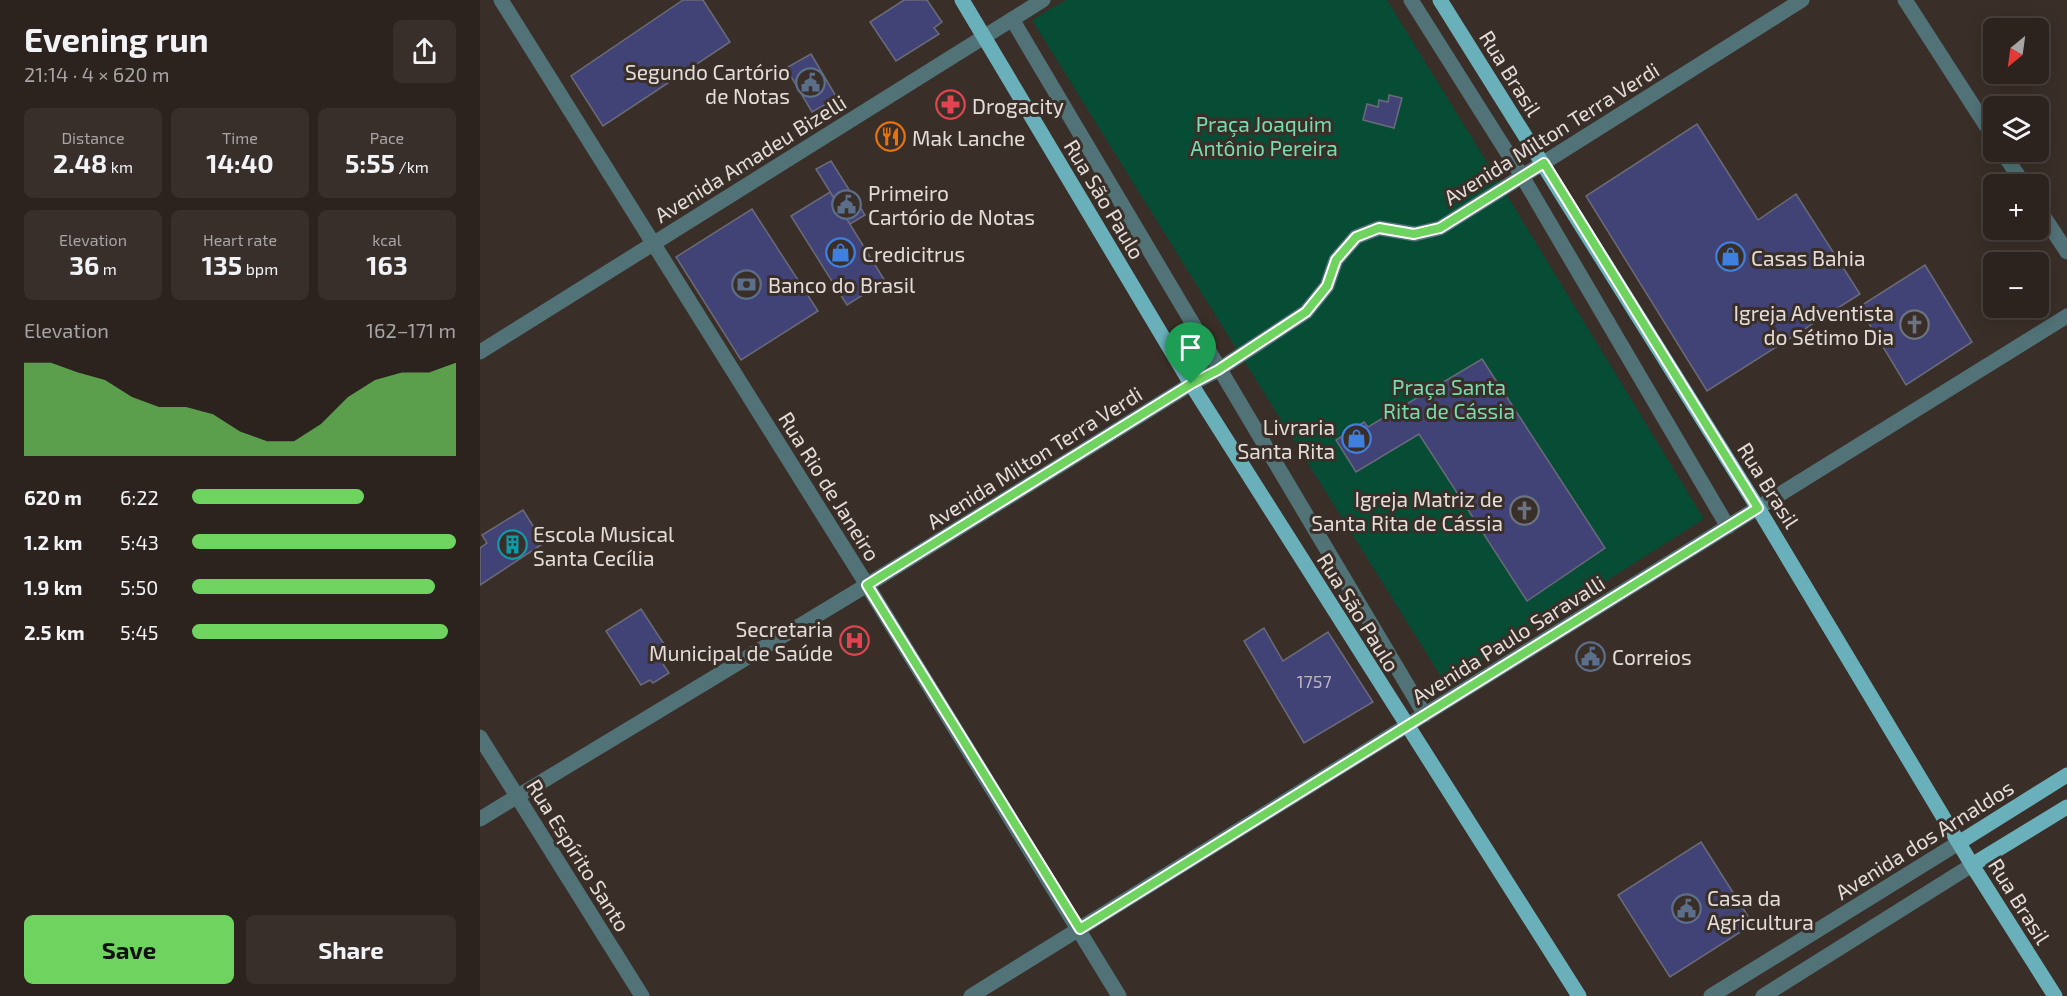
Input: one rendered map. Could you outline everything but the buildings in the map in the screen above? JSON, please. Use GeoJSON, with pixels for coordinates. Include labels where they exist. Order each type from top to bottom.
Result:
{"type":"FeatureCollection","features":[{"type":"Feature","properties":{"kind":"main road","name":"Rua São Paulo"},"geometry":{"type":"LineString","coordinates":[[962,0],[1191,384],[1579,996]]}},
{"type":"Feature","properties":{"kind":"main road","name":"Rua Brasil"},"geometry":{"type":"LineString","coordinates":[[1440,0],[1758,508],[1972,865],[2055,996]]}},
{"type":"Feature","properties":{"kind":"main road","name":"Avenida dos Arnaldos"},"geometry":{"type":"LineString","coordinates":[[1960,842],[2067,775]]}},
{"type":"Feature","properties":{"kind":"main road"},"geometry":{"type":"LineString","coordinates":[[1972,865],[2067,807]]}},
{"type":"Feature","properties":{"kind":"street","name":"Rua Rio de Janeiro"},"geometry":{"type":"LineString","coordinates":[[501,0],[867,585],[1119,996]]}},
{"type":"Feature","properties":{"kind":"street","name":"Avenida Amadeu Bizelli"},"geometry":{"type":"LineString","coordinates":[[480,352],[1043,0]]}},
{"type":"Feature","properties":{"kind":"street"},"geometry":{"type":"LineString","coordinates":[[1412,0],[1522,176],[1728,527]]}},
{"type":"Feature","properties":{"kind":"street","name":"Avenida Milton Terra Verdi"},"geometry":{"type":"LineString","coordinates":[[480,819],[867,585],[1191,384],[1218,370],[1306,312],[1327,286],[1336,260],[1356,237],[1379,228],[1414,234],[1440,228],[1802,0]]}},
{"type":"Feature","properties":{"kind":"street"},"geometry":{"type":"LineString","coordinates":[[1905,0],[1983,121]]}},
{"type":"Feature","properties":{"kind":"street","name":"Rua São Paulo"},"geometry":{"type":"LineString","coordinates":[[1012,19],[1218,370],[1425,715]]}},
{"type":"Feature","properties":{"kind":"street"},"geometry":{"type":"LineString","coordinates":[[2049,225],[2067,252]]}},
{"type":"Feature","properties":{"kind":"street","name":"Avenida Paulo Saravalli"},"geometry":{"type":"LineString","coordinates":[[971,996],[2067,316]]}},
{"type":"Feature","properties":{"kind":"street","name":"Rua Espírito Santo"},"geometry":{"type":"LineString","coordinates":[[480,737],[642,996]]}},
{"type":"Feature","properties":{"kind":"street","name":"Avenida dos Arnaldos"},"geometry":{"type":"LineString","coordinates":[[1711,996],[1960,842]]}},
{"type":"Feature","properties":{"kind":"street"},"geometry":{"type":"LineString","coordinates":[[1763,996],[1972,865]]}},
{"type":"Feature","properties":{"kind":"green space","name":"Praça Joaquim Antônio Pereira"},"geometry":{"type":"Polygon","coordinates":[[[1066,0],[1387,0],[1501,185],[1439,225],[1355,235],[1324,285],[1304,310],[1239,353],[1032,20],[1066,0]]]}},
{"type":"Feature","properties":{"kind":"green space","name":"Praça Santa Rita de Cássia"},"geometry":{"type":"Polygon","coordinates":[[[1505,192],[1704,519],[1445,683],[1243,359],[1309,316],[1340,262],[1360,240],[1380,232],[1413,238],[1505,192]]]}},
{"type":"Feature","properties":{"kind":"place","name":"Segundo Cartório de Notas"},"geometry":{"type":"Point","coordinates":[811,83]}},
{"type":"Feature","properties":{"kind":"place","name":"Drogacity"},"geometry":{"type":"Point","coordinates":[951,105]}},
{"type":"Feature","properties":{"kind":"place","name":"Mak Lanche"},"geometry":{"type":"Point","coordinates":[891,137]}},
{"type":"Feature","properties":{"kind":"place","name":"Primeiro Cartório de Notas"},"geometry":{"type":"Point","coordinates":[847,204]}},
{"type":"Feature","properties":{"kind":"place","name":"Credicitrus"},"geometry":{"type":"Point","coordinates":[841,253]}},
{"type":"Feature","properties":{"kind":"place","name":"Casas Bahia"},"geometry":{"type":"Point","coordinates":[1730,257]}},
{"type":"Feature","properties":{"kind":"place","name":"Banco do Brasil"},"geometry":{"type":"Point","coordinates":[747,284]}},
{"type":"Feature","properties":{"kind":"place","name":"Igreja Adventista do Sétimo Dia"},"geometry":{"type":"Point","coordinates":[1915,324]}},
{"type":"Feature","properties":{"kind":"place","name":"Livraria Santa Rita"},"geometry":{"type":"Point","coordinates":[1356,438]}},
{"type":"Feature","properties":{"kind":"place","name":"Igreja Matriz de Santa Rita de Cássia"},"geometry":{"type":"Point","coordinates":[1524,510]}},
{"type":"Feature","properties":{"kind":"place","name":"Escola Musical Santa Cecília"},"geometry":{"type":"Point","coordinates":[512,545]}},
{"type":"Feature","properties":{"kind":"place","name":"Secretaria Municipal de Saúde"},"geometry":{"type":"Point","coordinates":[854,640]}},
{"type":"Feature","properties":{"kind":"place","name":"Correios"},"geometry":{"type":"Point","coordinates":[1591,656]}},
{"type":"Feature","properties":{"kind":"place","name":"Casa da Agricultura"},"geometry":{"type":"Point","coordinates":[1686,909]}},
{"type":"Feature","properties":{"kind":"route"},"geometry":{"type":"LineString","coordinates":[[1544,163],[1758,508],[1080,929],[867,585],[1191,384],[1218,370],[1306,312],[1327,286],[1336,260],[1356,237],[1379,228],[1414,234],[1440,228],[1544,163]]}}]}
